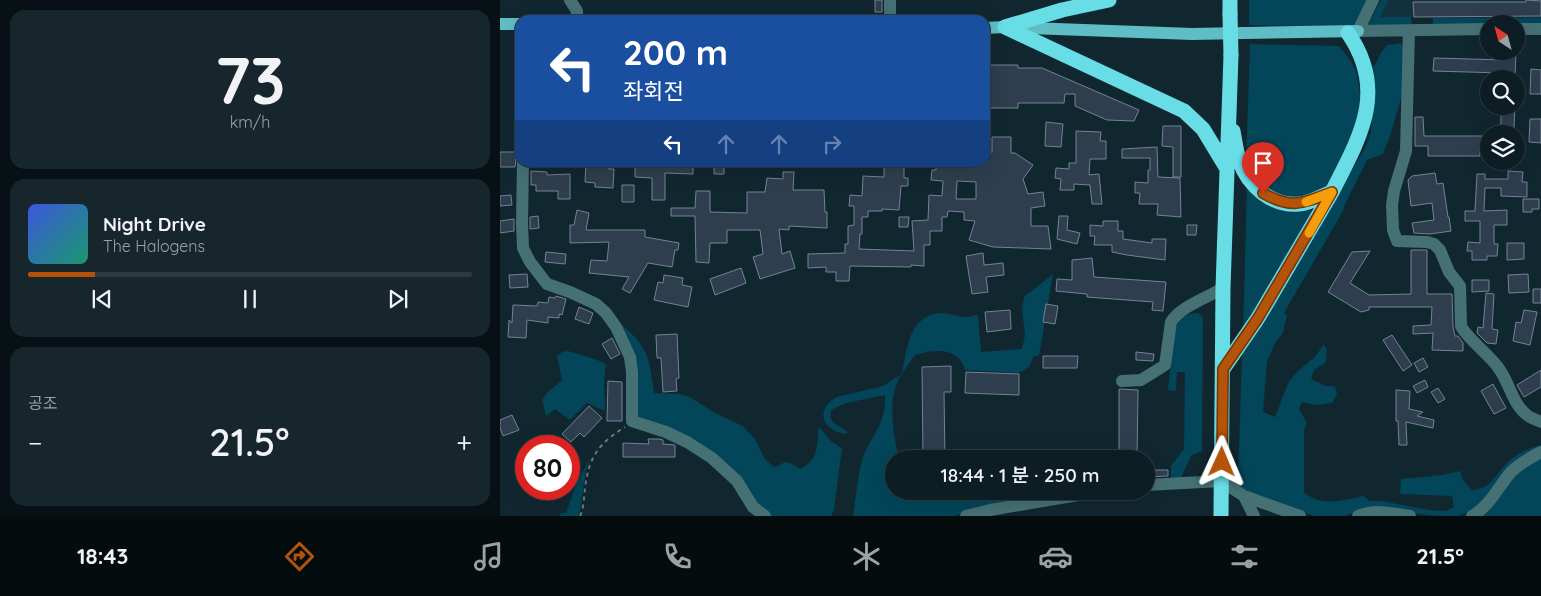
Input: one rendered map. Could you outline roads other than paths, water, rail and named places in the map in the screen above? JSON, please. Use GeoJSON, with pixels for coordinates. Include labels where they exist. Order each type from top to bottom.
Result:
{"type":"FeatureCollection","features":[{"type":"Feature","properties":{"kind":"highway"},"geometry":{"type":"LineString","coordinates":[[1005,27],[1062,10],[1109,0]]}},
{"type":"Feature","properties":{"kind":"highway"},"geometry":{"type":"LineString","coordinates":[[1221,516],[1223,288],[1231,55],[1230,7]]}},
{"type":"Feature","properties":{"kind":"highway"},"geometry":{"type":"LineString","coordinates":[[1005,27],[1184,111],[1203,129],[1226,168]]}},
{"type":"Feature","properties":{"kind":"highway"},"geometry":{"type":"LineString","coordinates":[[1223,369],[1258,318],[1332,192],[1354,149],[1363,126],[1368,106],[1368,86],[1364,64],[1353,32]]}},
{"type":"Feature","properties":{"kind":"highway"},"geometry":{"type":"LineString","coordinates":[[1229,111],[1240,162],[1248,178],[1263,193],[1281,202],[1299,204],[1332,192]]}},
{"type":"Feature","properties":{"kind":"main road"},"geometry":{"type":"LineString","coordinates":[[500,24],[515,24]]}},
{"type":"Feature","properties":{"kind":"main road"},"geometry":{"type":"LineString","coordinates":[[990,28],[1192,34],[1353,32]]}},
{"type":"Feature","properties":{"kind":"street"},"geometry":{"type":"LineString","coordinates":[[570,0],[577,11],[577,15]]}},
{"type":"Feature","properties":{"kind":"street"},"geometry":{"type":"LineString","coordinates":[[890,0],[890,15]]}},
{"type":"Feature","properties":{"kind":"street"},"geometry":{"type":"LineString","coordinates":[[1353,32],[1373,0]]}},
{"type":"Feature","properties":{"kind":"street"},"geometry":{"type":"LineString","coordinates":[[1353,32],[1480,29]]}},
{"type":"Feature","properties":{"kind":"street"},"geometry":{"type":"LineString","coordinates":[[1525,29],[1541,29]]}},
{"type":"Feature","properties":{"kind":"street"},"geometry":{"type":"LineString","coordinates":[[1410,30],[1406,151],[1394,191],[1392,225],[1394,235],[1398,241],[1427,242],[1434,244],[1440,250],[1449,272],[1460,286],[1461,326],[1463,332],[1500,369],[1521,409],[1528,416],[1541,422]]}},
{"type":"Feature","properties":{"kind":"street"},"geometry":{"type":"LineString","coordinates":[[523,167],[523,248],[534,268],[547,284],[596,304],[606,313],[616,327],[630,357],[632,372],[632,421],[666,432],[687,442],[712,458],[737,481],[753,507],[765,516]]}},
{"type":"Feature","properties":{"kind":"street"},"geometry":{"type":"LineString","coordinates":[[1122,380],[1141,380],[1165,365],[1171,322],[1174,318],[1183,310],[1223,288]]}},
{"type":"Feature","properties":{"kind":"street"},"geometry":{"type":"LineString","coordinates":[[1472,516],[1487,504],[1513,470],[1541,452]]}},
{"type":"Feature","properties":{"kind":"street"},"geometry":{"type":"LineString","coordinates":[[1155,485],[1221,481],[1244,496],[1300,516]]}},
{"type":"Feature","properties":{"kind":"street"},"geometry":{"type":"LineString","coordinates":[[1244,496],[1254,516]]}},
{"type":"Feature","properties":{"kind":"street"},"geometry":{"type":"LineString","coordinates":[[966,516],[1049,500]]}},
{"type":"Feature","properties":{"kind":"street"},"geometry":{"type":"LineString","coordinates":[[1358,516],[1368,512],[1382,512],[1410,516]]}}]}
